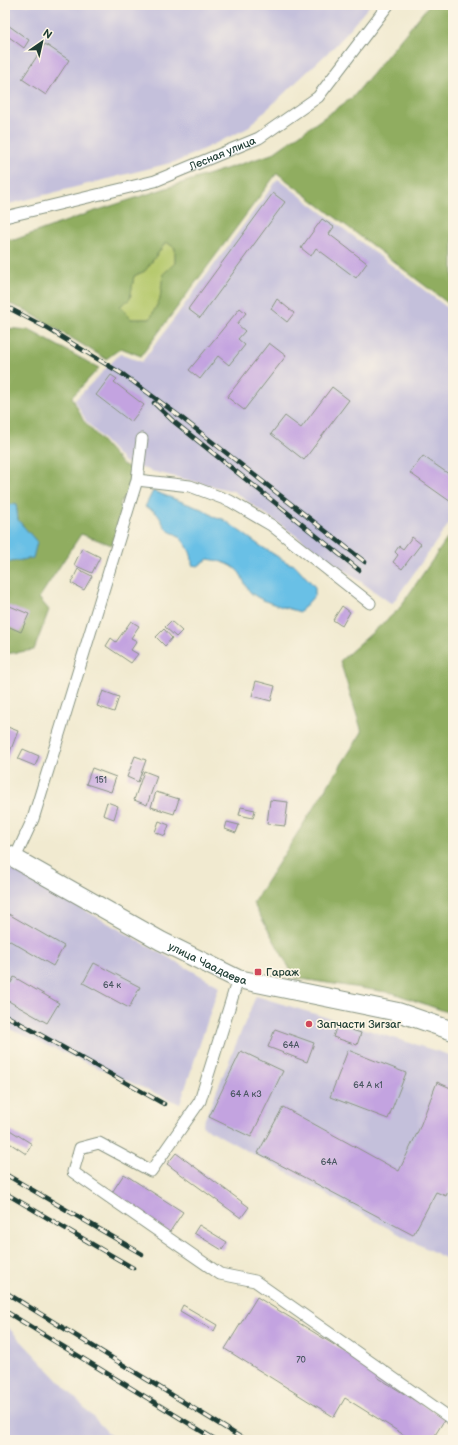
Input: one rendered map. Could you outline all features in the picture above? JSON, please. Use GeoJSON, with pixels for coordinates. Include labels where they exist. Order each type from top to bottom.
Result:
{"type":"FeatureCollection","features":[{"type":"Feature","properties":{"kind":"main road","name":"улица Чаадаева"},"geometry":{"type":"LineString","coordinates":[[10,855],[161,941],[238,979],[398,1012],[453,1031]]}},
{"type":"Feature","properties":{"kind":"street","name":"Лесная улица"},"geometry":{"type":"LineString","coordinates":[[5,217],[155,180],[259,138],[318,97],[388,5]]}},
{"type":"Feature","properties":{"kind":"street"},"geometry":{"type":"LineString","coordinates":[[10,855],[32,819],[137,480],[142,439]]}},
{"type":"Feature","properties":{"kind":"street"},"geometry":{"type":"LineString","coordinates":[[137,480],[190,486],[230,501],[272,525],[370,603]]}},
{"type":"Feature","properties":{"kind":"street"},"geometry":{"type":"LineString","coordinates":[[238,979],[200,1101],[151,1171],[99,1143],[80,1148],[73,1172],[220,1274],[255,1280],[453,1420]]}},
{"type":"Feature","properties":{"kind":"shaded area"},"geometry":{"type":"Polygon","coordinates":[[[5,5],[370,5],[337,44],[246,129],[178,161],[5,205],[5,5]]]}},
{"type":"Feature","properties":{"kind":"shaded area"},"geometry":{"type":"Polygon","coordinates":[[[278,179],[453,312],[453,518],[392,604],[233,491],[151,471],[124,462],[86,421],[75,400],[120,354],[142,362],[278,179]]]}},
{"type":"Feature","properties":{"kind":"shaded area"},"geometry":{"type":"Polygon","coordinates":[[[5,865],[219,986],[180,1104],[5,1027],[5,865]]]}},
{"type":"Feature","properties":{"kind":"shaded area"},"geometry":{"type":"Polygon","coordinates":[[[256,996],[453,1056],[453,1262],[202,1126],[256,996]]]}},
{"type":"Feature","properties":{"kind":"shaded area"},"geometry":{"type":"Polygon","coordinates":[[[5,1324],[115,1440],[5,1440],[5,1324]]]}},
{"type":"Feature","properties":{"kind":"green space"},"geometry":{"type":"Polygon","coordinates":[[[429,5],[453,5],[453,307],[277,173],[141,356],[121,348],[106,359],[27,311],[5,302],[5,238],[14,240],[89,213],[272,154],[353,97],[429,5]],[[166,242],[145,271],[134,276],[130,299],[120,306],[131,319],[150,319],[160,299],[163,274],[175,263],[175,248],[166,242]]]}},
{"type":"Feature","properties":{"kind":"green space"},"geometry":{"type":"Polygon","coordinates":[[[166,242],[175,248],[175,264],[163,275],[160,299],[150,319],[131,319],[120,306],[130,299],[134,276],[145,271],[166,242]]]}},
{"type":"Feature","properties":{"kind":"green space"},"geometry":{"type":"Polygon","coordinates":[[[5,328],[29,330],[99,368],[72,397],[83,420],[122,464],[135,470],[131,488],[120,503],[123,513],[112,545],[81,534],[39,598],[49,610],[34,650],[5,654],[5,563],[33,558],[37,542],[18,520],[16,504],[5,507],[5,328]]]}},
{"type":"Feature","properties":{"kind":"green space"},"geometry":{"type":"Polygon","coordinates":[[[453,530],[453,1014],[393,993],[295,978],[253,903],[362,732],[340,661],[398,610],[453,530]]]}},
{"type":"Feature","properties":{"kind":"water"},"geometry":{"type":"Polygon","coordinates":[[[153,491],[204,510],[216,518],[223,519],[259,545],[288,563],[295,565],[315,587],[315,595],[300,612],[274,604],[251,593],[242,577],[232,566],[208,559],[198,566],[192,565],[190,552],[183,541],[176,534],[169,531],[155,512],[145,507],[153,491]]]}},
{"type":"Feature","properties":{"kind":"water"},"geometry":{"type":"Polygon","coordinates":[[[16,503],[18,520],[37,542],[33,558],[5,563],[5,507],[16,503]]]}},
{"type":"Feature","properties":{"kind":"building"},"geometry":{"type":"Polygon","coordinates":[[[5,23],[29,40],[24,48],[5,34],[5,23]]]}},
{"type":"Feature","properties":{"kind":"building"},"geometry":{"type":"Polygon","coordinates":[[[45,44],[69,60],[46,95],[22,79],[45,44]]]}},
{"type":"Feature","properties":{"kind":"building"},"geometry":{"type":"Polygon","coordinates":[[[273,193],[285,202],[200,318],[188,309],[273,193]]]}},
{"type":"Feature","properties":{"kind":"building"},"geometry":{"type":"Polygon","coordinates":[[[322,219],[334,227],[329,234],[367,263],[356,278],[316,248],[311,256],[301,248],[322,219]]]}},
{"type":"Feature","properties":{"kind":"building"},"geometry":{"type":"Polygon","coordinates":[[[277,299],[294,313],[287,322],[271,309],[277,299]]]}},
{"type":"Feature","properties":{"kind":"building"},"geometry":{"type":"Polygon","coordinates":[[[240,308],[246,313],[237,324],[245,331],[238,339],[245,345],[229,365],[218,356],[200,379],[189,370],[240,308]]]}},
{"type":"Feature","properties":{"kind":"building"},"geometry":{"type":"Polygon","coordinates":[[[269,343],[286,356],[244,410],[227,397],[269,343]]]}},
{"type":"Feature","properties":{"kind":"building"},"geometry":{"type":"Polygon","coordinates":[[[111,375],[117,379],[114,382],[144,405],[131,422],[96,395],[111,375]]]}},
{"type":"Feature","properties":{"kind":"building"},"geometry":{"type":"Polygon","coordinates":[[[332,387],[349,400],[304,460],[271,434],[285,416],[301,428],[332,387]]]}},
{"type":"Feature","properties":{"kind":"building"},"geometry":{"type":"Polygon","coordinates":[[[423,456],[453,477],[453,499],[451,502],[410,473],[423,456]]]}},
{"type":"Feature","properties":{"kind":"building"},"geometry":{"type":"Polygon","coordinates":[[[412,537],[421,544],[402,569],[393,562],[398,555],[395,552],[399,546],[403,549],[412,537]]]}},
{"type":"Feature","properties":{"kind":"building"},"geometry":{"type":"Polygon","coordinates":[[[82,548],[100,557],[92,573],[74,565],[82,548]]]}},
{"type":"Feature","properties":{"kind":"building"},"geometry":{"type":"Polygon","coordinates":[[[78,569],[92,576],[84,590],[71,583],[78,569]]]}},
{"type":"Feature","properties":{"kind":"building"},"geometry":{"type":"Polygon","coordinates":[[[5,604],[29,614],[21,632],[5,625],[5,604]]]}},
{"type":"Feature","properties":{"kind":"building"},"geometry":{"type":"Polygon","coordinates":[[[342,606],[350,612],[342,626],[333,620],[342,606]]]}},
{"type":"Feature","properties":{"kind":"building"},"geometry":{"type":"Polygon","coordinates":[[[131,621],[139,626],[131,638],[137,641],[131,650],[138,654],[131,663],[106,646],[111,638],[116,642],[131,621]]]}},
{"type":"Feature","properties":{"kind":"building"},"geometry":{"type":"Polygon","coordinates":[[[171,621],[182,631],[176,637],[165,627],[171,621]]]}},
{"type":"Feature","properties":{"kind":"building"},"geometry":{"type":"Polygon","coordinates":[[[164,629],[172,638],[165,646],[156,637],[164,629]]]}},
{"type":"Feature","properties":{"kind":"building"},"geometry":{"type":"Polygon","coordinates":[[[256,681],[275,686],[271,701],[252,696],[256,681]]]}},
{"type":"Feature","properties":{"kind":"building"},"geometry":{"type":"Polygon","coordinates":[[[103,691],[119,697],[114,712],[97,706],[103,691]]]}},
{"type":"Feature","properties":{"kind":"building"},"geometry":{"type":"Polygon","coordinates":[[[5,726],[18,731],[5,765],[5,726]]]}},
{"type":"Feature","properties":{"kind":"building"},"geometry":{"type":"Polygon","coordinates":[[[23,749],[39,756],[35,766],[18,759],[23,749]]]}},
{"type":"Feature","properties":{"kind":"building"},"geometry":{"type":"Polygon","coordinates":[[[135,756],[146,760],[138,782],[127,777],[135,756]]]}},
{"type":"Feature","properties":{"kind":"building"},"geometry":{"type":"Polygon","coordinates":[[[92,768],[116,777],[111,792],[86,784],[92,768]]]}},
{"type":"Feature","properties":{"kind":"building"},"geometry":{"type":"Polygon","coordinates":[[[144,771],[157,776],[147,805],[134,800],[144,771]]]}},
{"type":"Feature","properties":{"kind":"building"},"geometry":{"type":"Polygon","coordinates":[[[156,792],[179,799],[174,814],[151,807],[156,792]]]}},
{"type":"Feature","properties":{"kind":"building"},"geometry":{"type":"Polygon","coordinates":[[[270,800],[288,802],[285,826],[267,824],[270,800]]]}},
{"type":"Feature","properties":{"kind":"building"},"geometry":{"type":"Polygon","coordinates":[[[107,802],[118,806],[114,819],[103,815],[107,802]]]}},
{"type":"Feature","properties":{"kind":"building"},"geometry":{"type":"Polygon","coordinates":[[[241,807],[255,810],[253,818],[239,815],[241,807]]]}},
{"type":"Feature","properties":{"kind":"building"},"geometry":{"type":"Polygon","coordinates":[[[159,821],[169,825],[165,836],[155,832],[159,821]]]}},
{"type":"Feature","properties":{"kind":"building"},"geometry":{"type":"Polygon","coordinates":[[[227,822],[239,825],[236,833],[225,829],[227,822]]]}},
{"type":"Feature","properties":{"kind":"building"},"geometry":{"type":"Polygon","coordinates":[[[5,912],[64,946],[53,966],[5,938],[5,912]]]}},
{"type":"Feature","properties":{"kind":"building"},"geometry":{"type":"Polygon","coordinates":[[[94,963],[140,987],[129,1008],[83,983],[94,963]]]}},
{"type":"Feature","properties":{"kind":"building"},"geometry":{"type":"Polygon","coordinates":[[[14,977],[59,1003],[47,1023],[5,999],[5,980],[11,983],[14,977]]]}},
{"type":"Feature","properties":{"kind":"building"},"geometry":{"type":"Polygon","coordinates":[[[337,1025],[361,1033],[357,1045],[333,1037],[337,1025]]]}},
{"type":"Feature","properties":{"kind":"building"},"geometry":{"type":"Polygon","coordinates":[[[275,1029],[314,1043],[307,1062],[268,1047],[275,1029]]]}},
{"type":"Feature","properties":{"kind":"building"},"geometry":{"type":"Polygon","coordinates":[[[348,1050],[406,1073],[388,1119],[330,1097],[348,1050]]]}},
{"type":"Feature","properties":{"kind":"building"},"geometry":{"type":"Polygon","coordinates":[[[241,1051],[283,1071],[251,1137],[209,1117],[241,1051]]]}},
{"type":"Feature","properties":{"kind":"building"},"geometry":{"type":"Polygon","coordinates":[[[437,1082],[453,1089],[453,1180],[446,1196],[436,1192],[413,1235],[258,1153],[283,1107],[399,1171],[419,1129],[437,1082]]]}},
{"type":"Feature","properties":{"kind":"building"},"geometry":{"type":"Polygon","coordinates":[[[5,1127],[32,1144],[26,1154],[5,1140],[5,1127]]]}},
{"type":"Feature","properties":{"kind":"building"},"geometry":{"type":"Polygon","coordinates":[[[176,1153],[249,1207],[241,1218],[167,1164],[176,1153]]]}},
{"type":"Feature","properties":{"kind":"building"},"geometry":{"type":"Polygon","coordinates":[[[124,1174],[183,1212],[169,1233],[111,1194],[124,1174]]]}},
{"type":"Feature","properties":{"kind":"building"},"geometry":{"type":"Polygon","coordinates":[[[199,1225],[227,1242],[222,1250],[194,1233],[199,1225]]]}},
{"type":"Feature","properties":{"kind":"building"},"geometry":{"type":"Polygon","coordinates":[[[257,1297],[378,1372],[377,1377],[445,1419],[432,1440],[412,1440],[345,1398],[334,1417],[225,1349],[257,1297]]]}},
{"type":"Feature","properties":{"kind":"building"},"geometry":{"type":"Polygon","coordinates":[[[183,1305],[217,1325],[214,1331],[180,1311],[183,1305]]]}},
{"type":"Feature","properties":{"kind":"railway"},"geometry":{"type":"LineString","coordinates":[[5,306],[45,327],[124,375],[178,415],[365,562]]}},
{"type":"Feature","properties":{"kind":"railway"},"geometry":{"type":"LineString","coordinates":[[154,403],[173,421],[359,570]]}},
{"type":"Feature","properties":{"kind":"railway"},"geometry":{"type":"LineString","coordinates":[[5,1015],[164,1104]]}},
{"type":"Feature","properties":{"kind":"railway"},"geometry":{"type":"LineString","coordinates":[[5,1174],[142,1254]]}},
{"type":"Feature","properties":{"kind":"railway"},"geometry":{"type":"LineString","coordinates":[[5,1193],[133,1268]]}},
{"type":"Feature","properties":{"kind":"railway"},"geometry":{"type":"LineString","coordinates":[[5,1292],[245,1440]]}},
{"type":"Feature","properties":{"kind":"railway"},"geometry":{"type":"LineString","coordinates":[[5,1311],[216,1440]]}},
{"type":"Feature","properties":{"kind":"place","name":"Гараж"},"geometry":{"type":"Point","coordinates":[258,972]}},
{"type":"Feature","properties":{"kind":"place","name":"Запчасти Зигзаг"},"geometry":{"type":"Point","coordinates":[309,1024]}}]}
